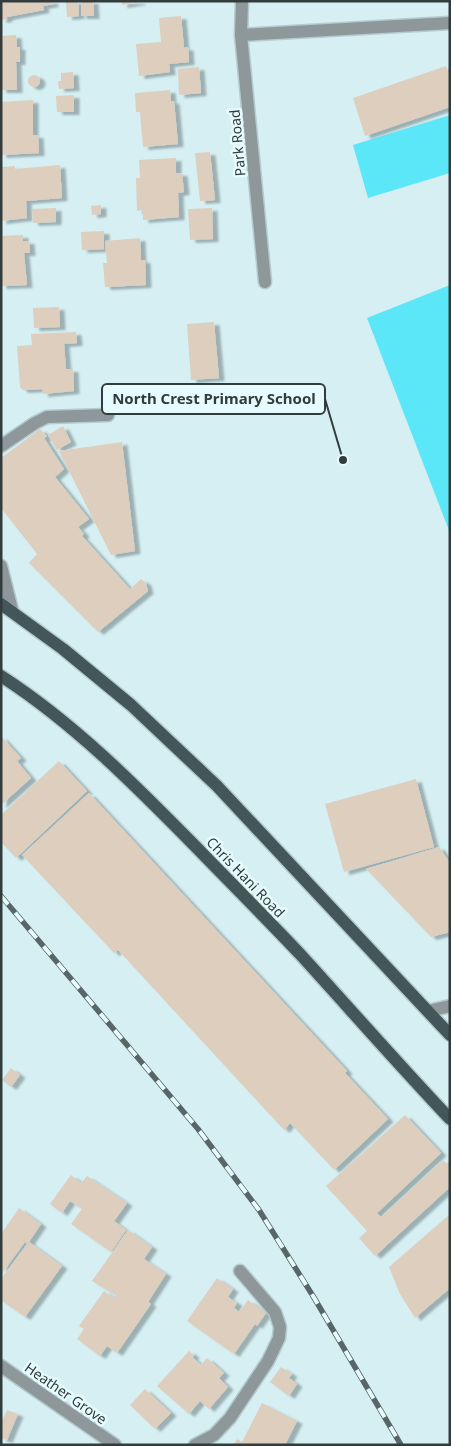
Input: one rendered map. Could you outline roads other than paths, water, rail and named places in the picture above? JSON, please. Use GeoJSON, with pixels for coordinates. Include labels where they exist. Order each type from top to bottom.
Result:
{"type":"FeatureCollection","features":[{"type":"Feature","properties":{"kind":"main road"},"geometry":{"type":"LineString","coordinates":[[7,607],[131,705],[217,786],[450,1035]]}},
{"type":"Feature","properties":{"kind":"main road","name":"Chris Hani Road"},"geometry":{"type":"LineString","coordinates":[[1,676],[64,722],[141,791],[299,953],[450,1120]]}},
{"type":"Feature","properties":{"kind":"street","name":"Park Road"},"geometry":{"type":"LineString","coordinates":[[242,1],[241,35],[265,282]]}},
{"type":"Feature","properties":{"kind":"street"},"geometry":{"type":"LineString","coordinates":[[241,35],[450,23]]}},
{"type":"Feature","properties":{"kind":"street"},"geometry":{"type":"LineString","coordinates":[[1,446],[47,417],[108,415]]}},
{"type":"Feature","properties":{"kind":"street"},"geometry":{"type":"LineString","coordinates":[[1,566],[7,607]]}},
{"type":"Feature","properties":{"kind":"street"},"geometry":{"type":"LineString","coordinates":[[428,1011],[450,1006]]}},
{"type":"Feature","properties":{"kind":"street"},"geometry":{"type":"LineString","coordinates":[[195,1445],[214,1435],[230,1418],[268,1361],[280,1338],[280,1327],[275,1312],[240,1271]]}},
{"type":"Feature","properties":{"kind":"street","name":"Heather Grove"},"geometry":{"type":"LineString","coordinates":[[1,1366],[114,1445]]}},
{"type":"Feature","properties":{"kind":"railway"},"geometry":{"type":"LineString","coordinates":[[1,896],[198,1129],[259,1210],[313,1296],[401,1445]]}},
{"type":"Feature","properties":{"kind":"place","name":"North Crest Primary School"},"geometry":{"type":"Point","coordinates":[343,460]}}]}
